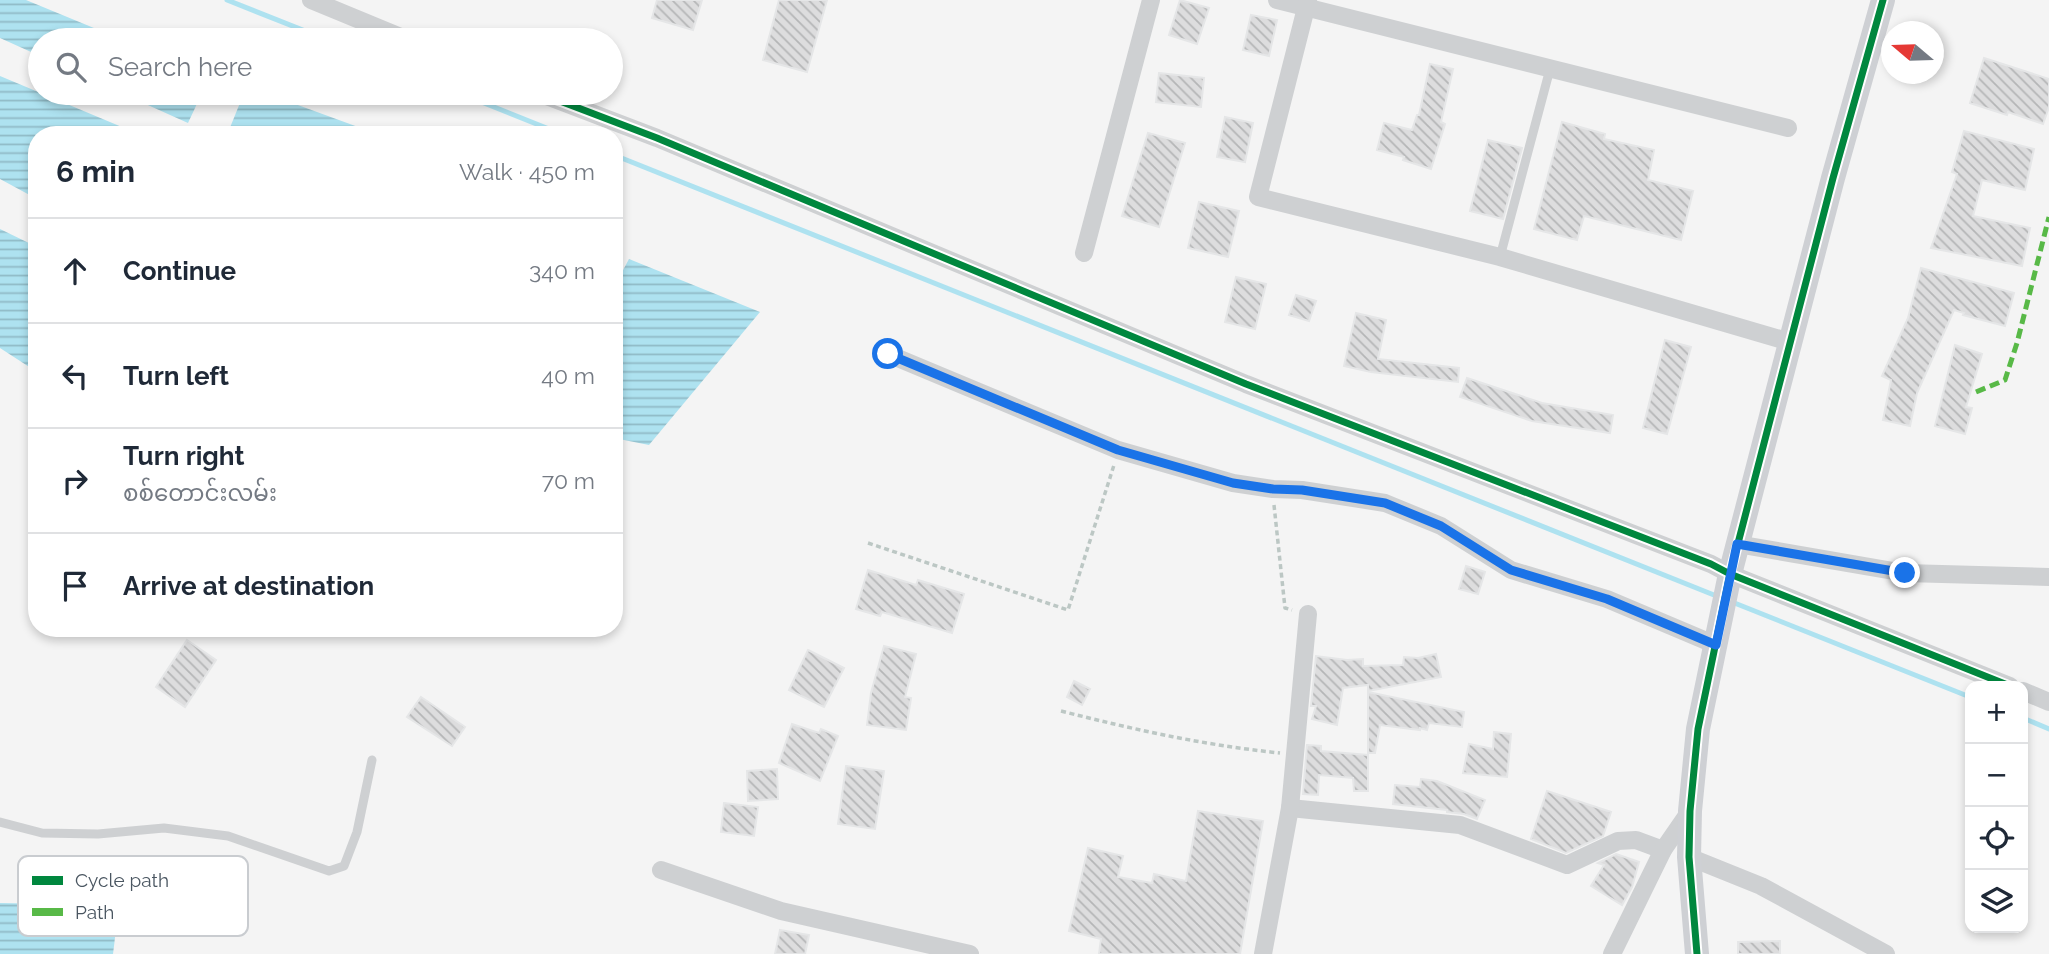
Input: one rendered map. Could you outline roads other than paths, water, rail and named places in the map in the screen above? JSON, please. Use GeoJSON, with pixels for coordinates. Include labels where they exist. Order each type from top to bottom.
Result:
{"type":"FeatureCollection","features":[{"type":"Feature","properties":{"kind":"street"},"geometry":{"type":"LineString","coordinates":[[311,0],[379,28]]}},
{"type":"Feature","properties":{"kind":"street"},"geometry":{"type":"LineString","coordinates":[[1084,253],[1150,0]]}},
{"type":"Feature","properties":{"kind":"street"},"geometry":{"type":"LineString","coordinates":[[1277,0],[1307,4],[1550,69],[1788,128]]}},
{"type":"Feature","properties":{"kind":"street"},"geometry":{"type":"LineString","coordinates":[[1697,954],[1689,856],[1690,811],[1698,729],[1737,544],[1883,0]]}},
{"type":"Feature","properties":{"kind":"street"},"geometry":{"type":"LineString","coordinates":[[1307,4],[1258,197],[1500,257],[1790,342]]}},
{"type":"Feature","properties":{"kind":"street"},"geometry":{"type":"LineString","coordinates":[[570,105],[670,144],[1246,384],[1711,564],[1998,681]]}},
{"type":"Feature","properties":{"kind":"street"},"geometry":{"type":"LineString","coordinates":[[888,354],[1118,450],[1233,483],[1385,503],[1441,526],[1511,570],[1607,599],[1716,645]]}},
{"type":"Feature","properties":{"kind":"street"},"geometry":{"type":"LineString","coordinates":[[1737,544],[1905,573],[2049,578]]}},
{"type":"Feature","properties":{"kind":"street"},"geometry":{"type":"LineString","coordinates":[[1263,954],[1290,808],[1308,614]]}},
{"type":"Feature","properties":{"kind":"street"},"geometry":{"type":"LineString","coordinates":[[2028,693],[2049,702]]}},
{"type":"Feature","properties":{"kind":"street"},"geometry":{"type":"LineString","coordinates":[[1290,808],[1460,825],[1567,865],[1618,841],[1636,840],[1663,850]]}},
{"type":"Feature","properties":{"kind":"street"},"geometry":{"type":"LineString","coordinates":[[1612,954],[1663,850],[1690,811]]}},
{"type":"Feature","properties":{"kind":"street"},"geometry":{"type":"LineString","coordinates":[[1689,856],[1761,886],[1886,954]]}},
{"type":"Feature","properties":{"kind":"street"},"geometry":{"type":"LineString","coordinates":[[661,870],[781,911],[970,954]]}},
{"type":"Feature","properties":{"kind":"lane"},"geometry":{"type":"LineString","coordinates":[[1500,257],[1550,69]]}},
{"type":"Feature","properties":{"kind":"lane"},"geometry":{"type":"LineString","coordinates":[[0,822],[42,833],[98,834],[164,828],[228,836],[329,871],[344,866],[357,832],[372,760]]}},
{"type":"Feature","properties":{"kind":"water"},"geometry":{"type":"Polygon","coordinates":[[[0,0],[26,0],[94,28],[28,28],[28,51],[0,38],[0,0]]]}},
{"type":"Feature","properties":{"kind":"water"},"geometry":{"type":"Polygon","coordinates":[[[0,76],[28,88],[28,105],[69,105],[119,126],[28,126],[28,194],[0,179],[0,76]]]}},
{"type":"Feature","properties":{"kind":"water"},"geometry":{"type":"Polygon","coordinates":[[[148,105],[196,105],[188,123],[148,105]]]}},
{"type":"Feature","properties":{"kind":"water"},"geometry":{"type":"Polygon","coordinates":[[[239,105],[298,105],[355,126],[231,126],[239,105]]]}},
{"type":"Feature","properties":{"kind":"water"},"geometry":{"type":"Polygon","coordinates":[[[0,229],[28,243],[28,366],[0,348],[0,229]]]}},
{"type":"Feature","properties":{"kind":"water"},"geometry":{"type":"Polygon","coordinates":[[[629,259],[760,312],[649,445],[623,440],[623,270],[629,259]]]}},
{"type":"Feature","properties":{"kind":"water"},"geometry":{"type":"Polygon","coordinates":[[[0,903],[18,903],[18,936],[115,936],[113,954],[0,954],[0,903]]]}},
{"type":"Feature","properties":{"kind":"waterway"},"geometry":{"type":"LineString","coordinates":[[227,0],[298,28]]}},
{"type":"Feature","properties":{"kind":"waterway"},"geometry":{"type":"LineString","coordinates":[[489,105],[542,126]]}},
{"type":"Feature","properties":{"kind":"waterway"},"geometry":{"type":"LineString","coordinates":[[623,159],[1719,597]]}},
{"type":"Feature","properties":{"kind":"waterway"},"geometry":{"type":"LineString","coordinates":[[1732,602],[1965,695]]}},
{"type":"Feature","properties":{"kind":"waterway"},"geometry":{"type":"LineString","coordinates":[[2028,720],[2049,729]]}}]}
